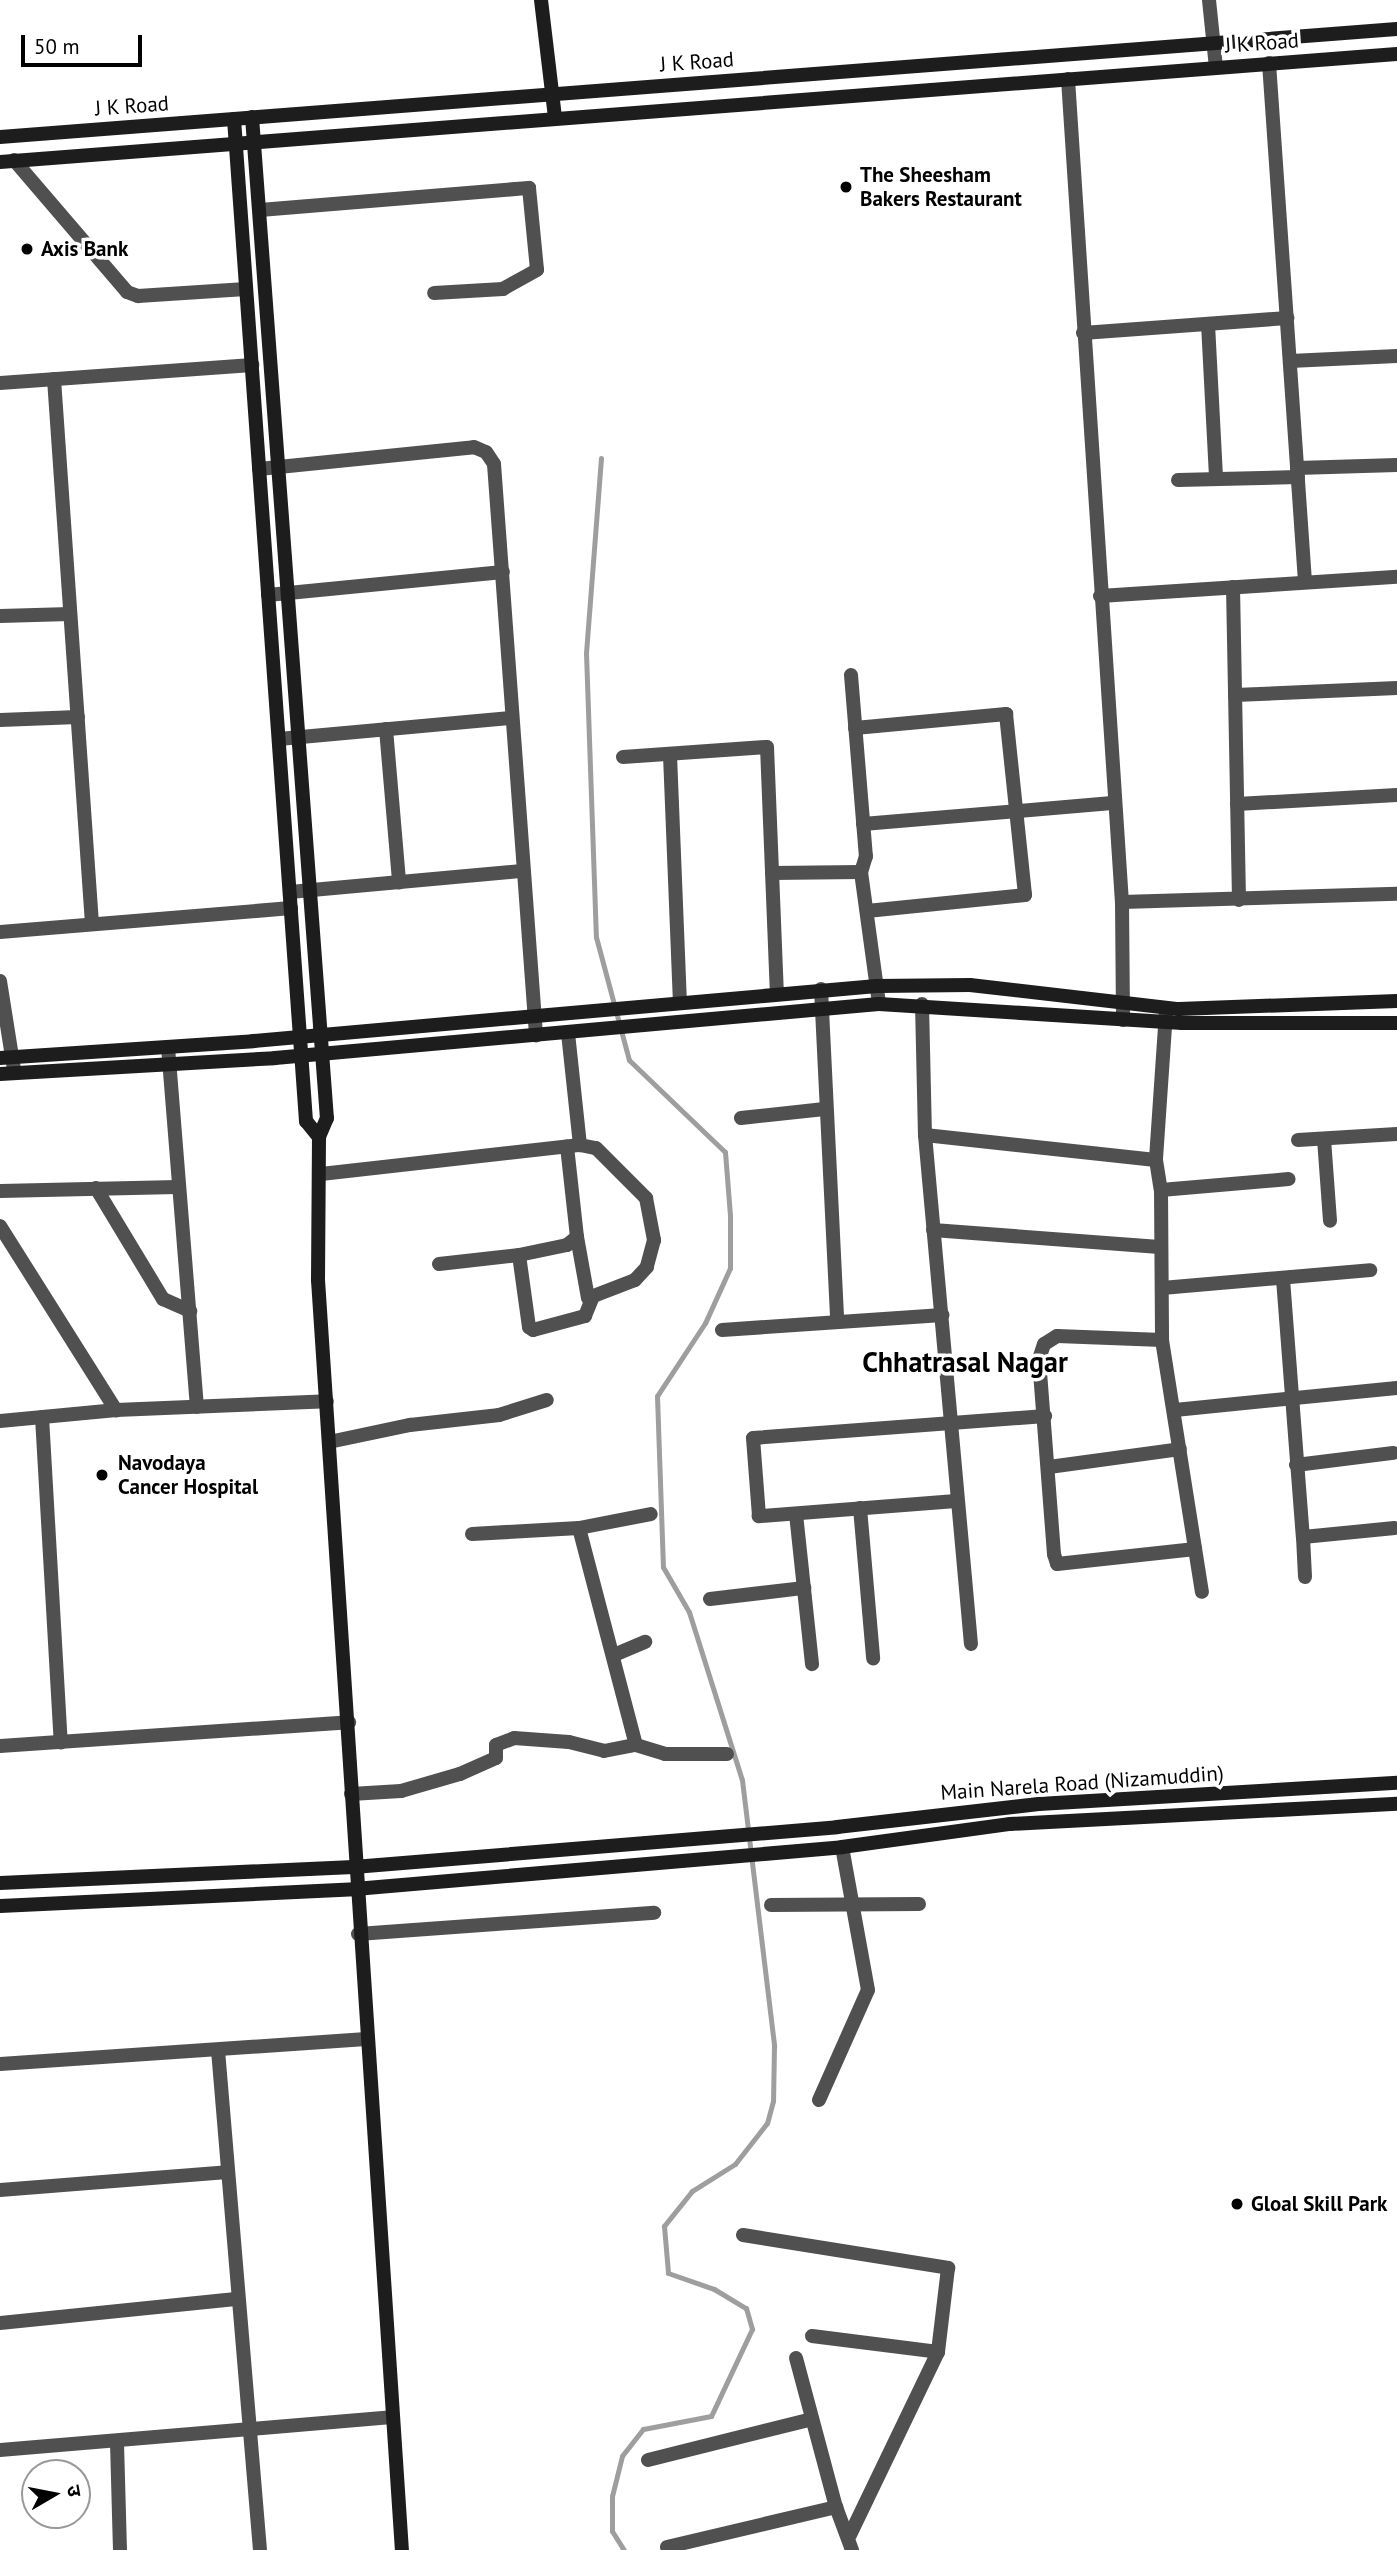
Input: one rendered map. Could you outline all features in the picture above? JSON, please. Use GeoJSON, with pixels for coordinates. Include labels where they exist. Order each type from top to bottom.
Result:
{"type":"FeatureCollection","features":[{"type":"Feature","properties":{"kind":"street"},"geometry":{"type":"LineString","coordinates":[[541,0],[555,118]]}},
{"type":"Feature","properties":{"kind":"street"},"geometry":{"type":"LineString","coordinates":[[1209,0],[1216,68]]}},
{"type":"Feature","properties":{"kind":"street","name":"J K Road"},"geometry":{"type":"LineString","coordinates":[[0,137],[1397,29]]}},
{"type":"Feature","properties":{"kind":"street","name":"J K Road"},"geometry":{"type":"LineString","coordinates":[[7,161],[1397,54]]}},
{"type":"Feature","properties":{"kind":"street"},"geometry":{"type":"LineString","coordinates":[[1269,63],[1305,582]]}},
{"type":"Feature","properties":{"kind":"street"},"geometry":{"type":"LineString","coordinates":[[1068,79],[1112,803],[1122,902],[1123,1020]]}},
{"type":"Feature","properties":{"kind":"street"},"geometry":{"type":"LineString","coordinates":[[253,117],[327,1118],[319,1137],[321,1174],[317,1280],[349,1722],[358,1934],[402,2550]]}},
{"type":"Feature","properties":{"kind":"street"},"geometry":{"type":"LineString","coordinates":[[234,119],[306,1121],[319,1137]]}},
{"type":"Feature","properties":{"kind":"street"},"geometry":{"type":"LineString","coordinates":[[7,161],[127,292],[138,296],[246,289]]}},
{"type":"Feature","properties":{"kind":"street"},"geometry":{"type":"LineString","coordinates":[[260,211],[528,188],[537,270],[503,289],[434,293]]}},
{"type":"Feature","properties":{"kind":"street"},"geometry":{"type":"LineString","coordinates":[[1083,333],[1287,318]]}},
{"type":"Feature","properties":{"kind":"street"},"geometry":{"type":"LineString","coordinates":[[1208,324],[1216,479]]}},
{"type":"Feature","properties":{"kind":"street"},"geometry":{"type":"LineString","coordinates":[[1290,361],[1397,356]]}},
{"type":"Feature","properties":{"kind":"street"},"geometry":{"type":"LineString","coordinates":[[0,383],[252,365]]}},
{"type":"Feature","properties":{"kind":"street"},"geometry":{"type":"LineString","coordinates":[[54,379],[92,924]]}},
{"type":"Feature","properties":{"kind":"street"},"geometry":{"type":"LineString","coordinates":[[259,469],[474,447],[486,452],[494,464],[522,871],[537,1035]]}},
{"type":"Feature","properties":{"kind":"street"},"geometry":{"type":"LineString","coordinates":[[1178,481],[1397,465]]}},
{"type":"Feature","properties":{"kind":"street"},"geometry":{"type":"LineString","coordinates":[[268,595],[503,572]]}},
{"type":"Feature","properties":{"kind":"street"},"geometry":{"type":"LineString","coordinates":[[1100,596],[1397,577]]}},
{"type":"Feature","properties":{"kind":"street"},"geometry":{"type":"LineString","coordinates":[[1233,587],[1239,901]]}},
{"type":"Feature","properties":{"kind":"street"},"geometry":{"type":"LineString","coordinates":[[0,617],[70,614]]}},
{"type":"Feature","properties":{"kind":"street"},"geometry":{"type":"LineString","coordinates":[[851,675],[866,856],[861,872],[879,1004]]}},
{"type":"Feature","properties":{"kind":"street"},"geometry":{"type":"LineString","coordinates":[[1235,695],[1397,688]]}},
{"type":"Feature","properties":{"kind":"street"},"geometry":{"type":"LineString","coordinates":[[855,728],[1006,715],[1014,811],[1025,895],[867,911]]}},
{"type":"Feature","properties":{"kind":"street"},"geometry":{"type":"LineString","coordinates":[[0,720],[78,717]]}},
{"type":"Feature","properties":{"kind":"street"},"geometry":{"type":"LineString","coordinates":[[279,739],[511,718]]}},
{"type":"Feature","properties":{"kind":"street"},"geometry":{"type":"LineString","coordinates":[[386,729],[399,882]]}},
{"type":"Feature","properties":{"kind":"street"},"geometry":{"type":"LineString","coordinates":[[623,757],[767,747],[777,993]]}},
{"type":"Feature","properties":{"kind":"street"},"geometry":{"type":"LineString","coordinates":[[670,755],[680,1003]]}},
{"type":"Feature","properties":{"kind":"street"},"geometry":{"type":"LineString","coordinates":[[1237,804],[1397,796]]}},
{"type":"Feature","properties":{"kind":"street"},"geometry":{"type":"LineString","coordinates":[[863,824],[1112,803]]}},
{"type":"Feature","properties":{"kind":"street"},"geometry":{"type":"LineString","coordinates":[[289,892],[522,871]]}},
{"type":"Feature","properties":{"kind":"street"},"geometry":{"type":"LineString","coordinates":[[772,873],[861,872]]}},
{"type":"Feature","properties":{"kind":"street"},"geometry":{"type":"LineString","coordinates":[[1122,902],[1239,901],[1397,894]]}},
{"type":"Feature","properties":{"kind":"street"},"geometry":{"type":"LineString","coordinates":[[0,932],[291,908]]}},
{"type":"Feature","properties":{"kind":"street"},"geometry":{"type":"LineString","coordinates":[[0,981],[7,1074],[302,1056],[590,1032],[820,1007],[879,1004],[922,1004],[1165,1023],[1397,1023]]}},
{"type":"Feature","properties":{"kind":"street"},"geometry":{"type":"LineString","coordinates":[[6,1058],[168,1047],[877,986],[970,985],[1124,1000],[1167,1007],[1397,1001]]}},
{"type":"Feature","properties":{"kind":"street"},"geometry":{"type":"LineString","coordinates":[[821,989],[837,1321]]}},
{"type":"Feature","properties":{"kind":"street"},"geometry":{"type":"LineString","coordinates":[[922,1004],[925,1135],[971,1644]]}},
{"type":"Feature","properties":{"kind":"street"},"geometry":{"type":"LineString","coordinates":[[1167,1007],[1156,1160],[1161,1190],[1159,1247],[1162,1340],[1202,1592]]}},
{"type":"Feature","properties":{"kind":"street"},"geometry":{"type":"LineString","coordinates":[[568,1033],[577,1237],[587,1296],[592,1299]]}},
{"type":"Feature","properties":{"kind":"street"},"geometry":{"type":"LineString","coordinates":[[168,1047],[177,1187],[197,1407]]}},
{"type":"Feature","properties":{"kind":"street"},"geometry":{"type":"LineString","coordinates":[[741,1118],[825,1109]]}},
{"type":"Feature","properties":{"kind":"street"},"geometry":{"type":"LineString","coordinates":[[1298,1140],[1397,1133]]}},
{"type":"Feature","properties":{"kind":"street"},"geometry":{"type":"LineString","coordinates":[[925,1135],[1156,1160]]}},
{"type":"Feature","properties":{"kind":"street"},"geometry":{"type":"LineString","coordinates":[[1324,1139],[1330,1220]]}},
{"type":"Feature","properties":{"kind":"street"},"geometry":{"type":"LineString","coordinates":[[321,1174],[574,1146],[596,1148],[646,1198],[654,1240],[648,1267],[635,1280],[592,1299],[585,1316],[533,1330],[529,1327],[519,1255]]}},
{"type":"Feature","properties":{"kind":"street"},"geometry":{"type":"LineString","coordinates":[[1161,1190],[1289,1180]]}},
{"type":"Feature","properties":{"kind":"street"},"geometry":{"type":"LineString","coordinates":[[0,1191],[177,1187]]}},
{"type":"Feature","properties":{"kind":"street"},"geometry":{"type":"LineString","coordinates":[[96,1188],[163,1298],[190,1311]]}},
{"type":"Feature","properties":{"kind":"street"},"geometry":{"type":"LineString","coordinates":[[0,1226],[116,1410]]}},
{"type":"Feature","properties":{"kind":"street"},"geometry":{"type":"LineString","coordinates":[[933,1230],[1159,1247]]}},
{"type":"Feature","properties":{"kind":"street"},"geometry":{"type":"LineString","coordinates":[[439,1264],[519,1255],[567,1245],[577,1237]]}},
{"type":"Feature","properties":{"kind":"street"},"geometry":{"type":"LineString","coordinates":[[1162,1288],[1370,1270]]}},
{"type":"Feature","properties":{"kind":"street"},"geometry":{"type":"LineString","coordinates":[[1283,1279],[1305,1577]]}},
{"type":"Feature","properties":{"kind":"street"},"geometry":{"type":"LineString","coordinates":[[722,1330],[942,1315]]}},
{"type":"Feature","properties":{"kind":"street"},"geometry":{"type":"LineString","coordinates":[[1162,1340],[1057,1336],[1044,1344],[1039,1359],[1057,1564],[1195,1549]]}},
{"type":"Feature","properties":{"kind":"street"},"geometry":{"type":"LineString","coordinates":[[1175,1410],[1397,1388]]}},
{"type":"Feature","properties":{"kind":"street"},"geometry":{"type":"LineString","coordinates":[[330,1442],[410,1425],[499,1415],[547,1400]]}},
{"type":"Feature","properties":{"kind":"street"},"geometry":{"type":"LineString","coordinates":[[0,1421],[116,1410],[327,1401]]}},
{"type":"Feature","properties":{"kind":"street"},"geometry":{"type":"LineString","coordinates":[[956,1501],[759,1516],[753,1438],[1045,1416]]}},
{"type":"Feature","properties":{"kind":"street"},"geometry":{"type":"LineString","coordinates":[[43,1417],[61,1742]]}},
{"type":"Feature","properties":{"kind":"street"},"geometry":{"type":"LineString","coordinates":[[1049,1467],[1180,1449]]}},
{"type":"Feature","properties":{"kind":"street"},"geometry":{"type":"LineString","coordinates":[[1296,1465],[1393,1452]]}},
{"type":"Feature","properties":{"kind":"street"},"geometry":{"type":"LineString","coordinates":[[860,1508],[873,1658]]}},
{"type":"Feature","properties":{"kind":"street"},"geometry":{"type":"LineString","coordinates":[[472,1534],[579,1528],[651,1514]]}},
{"type":"Feature","properties":{"kind":"street"},"geometry":{"type":"LineString","coordinates":[[796,1514],[812,1664]]}},
{"type":"Feature","properties":{"kind":"street"},"geometry":{"type":"LineString","coordinates":[[579,1528],[636,1745]]}},
{"type":"Feature","properties":{"kind":"street"},"geometry":{"type":"LineString","coordinates":[[1303,1537],[1395,1528]]}},
{"type":"Feature","properties":{"kind":"street"},"geometry":{"type":"LineString","coordinates":[[710,1599],[804,1588]]}},
{"type":"Feature","properties":{"kind":"street"},"geometry":{"type":"LineString","coordinates":[[614,1655],[645,1642]]}},
{"type":"Feature","properties":{"kind":"street"},"geometry":{"type":"LineString","coordinates":[[0,1746],[349,1722]]}},
{"type":"Feature","properties":{"kind":"street"},"geometry":{"type":"LineString","coordinates":[[351,1794],[401,1791],[460,1774],[496,1758],[496,1745],[514,1738],[569,1742],[604,1751],[636,1745],[665,1754],[727,1754]]}},
{"type":"Feature","properties":{"kind":"street","name":"Main Narela Road (Nizamuddin)"},"geometry":{"type":"LineString","coordinates":[[0,1883],[354,1867],[770,1831],[1039,1804],[1397,1783]]}},
{"type":"Feature","properties":{"kind":"street","name":"Main Narela Road (Nizamuddin)"},"geometry":{"type":"LineString","coordinates":[[0,1906],[355,1889],[842,1847],[1010,1824],[1397,1804]]}},
{"type":"Feature","properties":{"kind":"street"},"geometry":{"type":"LineString","coordinates":[[819,2100],[868,1990],[842,1847]]}},
{"type":"Feature","properties":{"kind":"street"},"geometry":{"type":"LineString","coordinates":[[771,1905],[919,1904]]}},
{"type":"Feature","properties":{"kind":"street"},"geometry":{"type":"LineString","coordinates":[[358,1934],[654,1913]]}},
{"type":"Feature","properties":{"kind":"street"},"geometry":{"type":"LineString","coordinates":[[0,2064],[366,2039]]}},
{"type":"Feature","properties":{"kind":"street"},"geometry":{"type":"LineString","coordinates":[[218,2050],[236,2299],[251,2432],[260,2550]]}},
{"type":"Feature","properties":{"kind":"street"},"geometry":{"type":"LineString","coordinates":[[0,2190],[227,2172]]}},
{"type":"Feature","properties":{"kind":"street"},"geometry":{"type":"LineString","coordinates":[[743,2235],[948,2268],[938,2352],[850,2535]]}},
{"type":"Feature","properties":{"kind":"street"},"geometry":{"type":"LineString","coordinates":[[0,2323],[236,2299]]}},
{"type":"Feature","properties":{"kind":"street"},"geometry":{"type":"LineString","coordinates":[[813,2336],[938,2352]]}},
{"type":"Feature","properties":{"kind":"street"},"geometry":{"type":"LineString","coordinates":[[796,2358],[836,2507],[850,2535],[852,2550]]}},
{"type":"Feature","properties":{"kind":"street"},"geometry":{"type":"LineString","coordinates":[[0,2450],[251,2432],[392,2417]]}},
{"type":"Feature","properties":{"kind":"street"},"geometry":{"type":"LineString","coordinates":[[648,2460],[812,2419]]}},
{"type":"Feature","properties":{"kind":"street"},"geometry":{"type":"LineString","coordinates":[[117,2443],[120,2550]]}},
{"type":"Feature","properties":{"kind":"street"},"geometry":{"type":"LineString","coordinates":[[667,2547],[836,2507]]}},
{"type":"Feature","properties":{"kind":"waterway"},"geometry":{"type":"LineString","coordinates":[[601,458],[586,653],[596,937],[629,1060],[725,1152],[730,1216],[730,1268],[705,1323],[657,1396],[663,1567],[689,1612],[742,1780],[774,2046],[773,2101],[767,2123],[735,2164],[692,2191],[664,2226],[668,2273],[714,2289],[746,2308],[752,2329],[711,2416],[643,2429],[622,2456],[612,2496],[612,2531],[624,2550]]}},
{"type":"Feature","properties":{"kind":"place","name":"The Sheesham Bakers Restaurant"},"geometry":{"type":"Point","coordinates":[846,187]}},
{"type":"Feature","properties":{"kind":"place","name":"Axis Bank"},"geometry":{"type":"Point","coordinates":[27,249]}},
{"type":"Feature","properties":{"kind":"place","name":"Navodaya Cancer Hospital"},"geometry":{"type":"Point","coordinates":[102,1475]}},
{"type":"Feature","properties":{"kind":"place","name":"Gloal Skill Park"},"geometry":{"type":"Point","coordinates":[1237,2204]}},
{"type":"Feature","properties":{"kind":"district","name":"Chhatrasal Nagar"},"geometry":{"type":"Point","coordinates":[965,1362]}}]}
